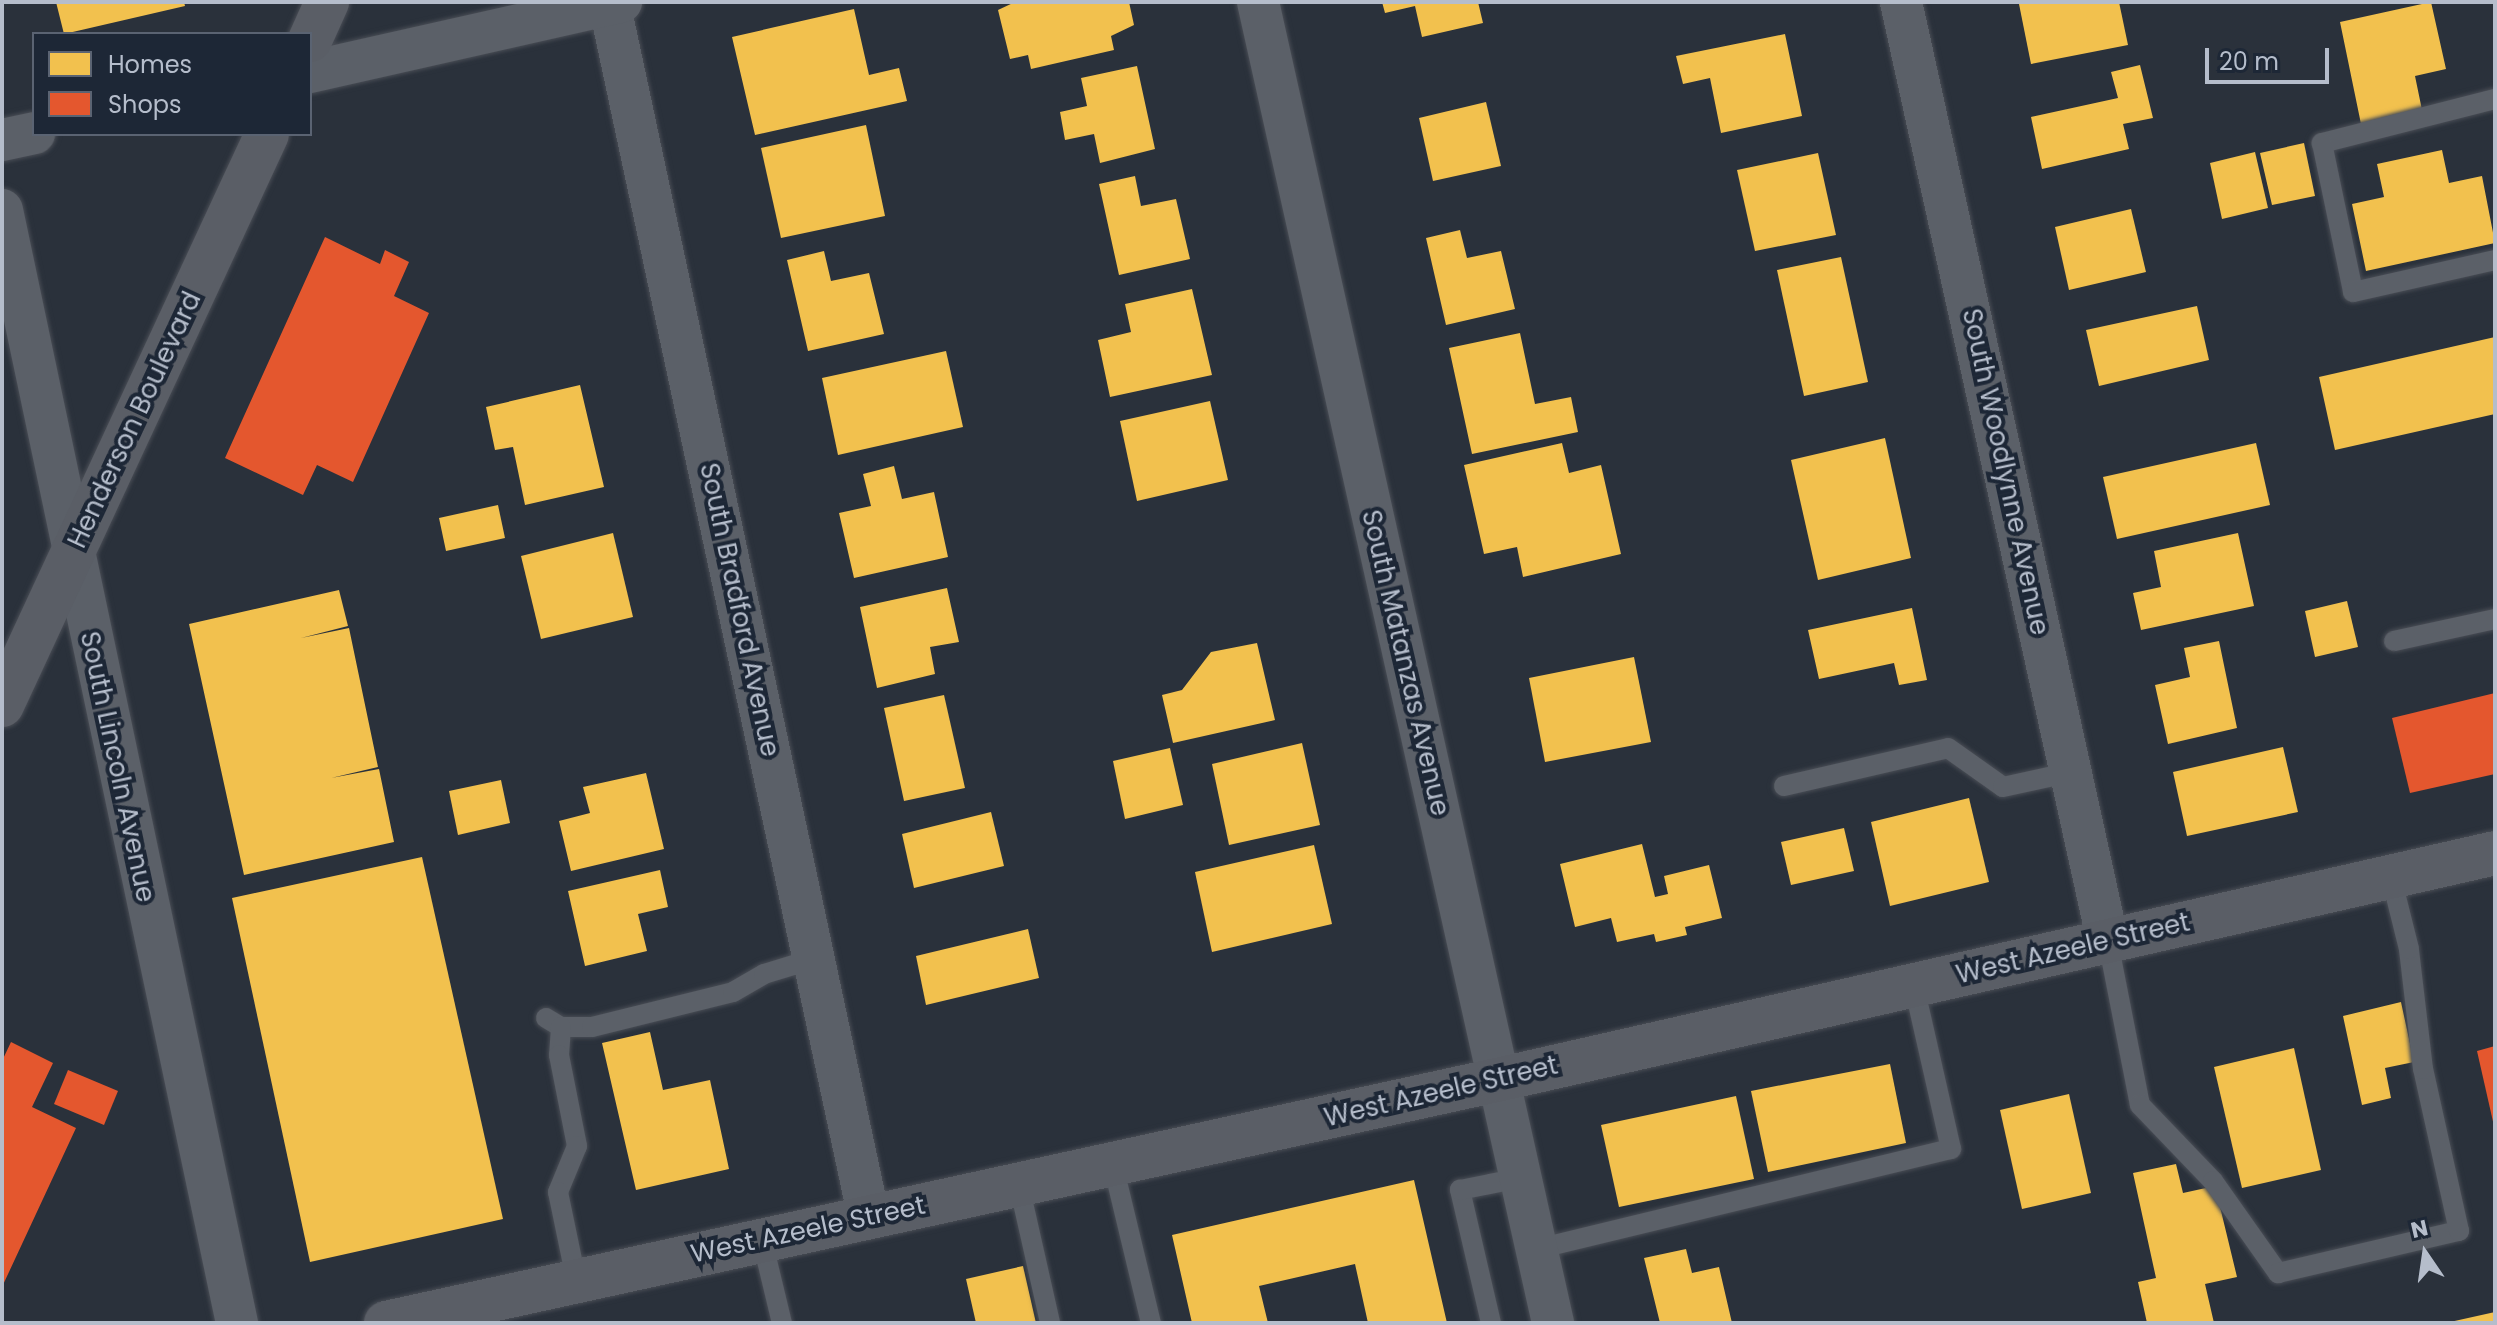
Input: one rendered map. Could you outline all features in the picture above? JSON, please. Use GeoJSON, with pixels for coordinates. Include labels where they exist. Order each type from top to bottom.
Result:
{"type":"FeatureCollection","features":[{"type":"Feature","properties":{"kind":"main road"},"geometry":{"type":"LineString","coordinates":[[312,36],[327,2]]}},
{"type":"Feature","properties":{"kind":"main road","name":"Henderson Boulevard"},"geometry":{"type":"LineString","coordinates":[[2,705],[266,136]]}},
{"type":"Feature","properties":{"kind":"main road","name":"West Azeele Street"},"geometry":{"type":"LineString","coordinates":[[386,1323],[1497,1080],[2495,853]]}},
{"type":"Feature","properties":{"kind":"street","name":"South Matanzas Avenue"},"geometry":{"type":"LineString","coordinates":[[1258,2],[1553,1323]]}},
{"type":"Feature","properties":{"kind":"street","name":"South Woodlynne Avenue"},"geometry":{"type":"LineString","coordinates":[[1901,2],[2108,942]]}},
{"type":"Feature","properties":{"kind":"street"},"geometry":{"type":"LineString","coordinates":[[312,72],[613,3]]}},
{"type":"Feature","properties":{"kind":"street","name":"South Bradford Avenue"},"geometry":{"type":"LineString","coordinates":[[613,3],[869,1218]]}},
{"type":"Feature","properties":{"kind":"street"},"geometry":{"type":"LineString","coordinates":[[2,140],[32,133]]}},
{"type":"Feature","properties":{"kind":"street","name":"South Lincoln Avenue"},"geometry":{"type":"LineString","coordinates":[[2,210],[72,557],[237,1323]]}},
{"type":"Feature","properties":{"kind":"lane"},"geometry":{"type":"LineString","coordinates":[[2495,99],[2322,143],[2353,292],[2495,260]]}},
{"type":"Feature","properties":{"kind":"lane"},"geometry":{"type":"LineString","coordinates":[[2394,641],[2495,619]]}},
{"type":"Feature","properties":{"kind":"lane"},"geometry":{"type":"LineString","coordinates":[[1784,786],[1948,748],[2003,787],[2072,772]]}},
{"type":"Feature","properties":{"kind":"lane"},"geometry":{"type":"LineString","coordinates":[[2108,942],[2140,1105],[2213,1181],[2278,1273],[2459,1231],[2423,1069],[2409,949],[2391,877]]}},
{"type":"Feature","properties":{"kind":"lane"},"geometry":{"type":"LineString","coordinates":[[576,1279],[558,1192],[577,1146],[554,1023],[592,1027],[733,992],[764,974],[813,959]]}},
{"type":"Feature","properties":{"kind":"lane"},"geometry":{"type":"LineString","coordinates":[[1537,1249],[1951,1149],[1914,986]]}},
{"type":"Feature","properties":{"kind":"lane"},"geometry":{"type":"LineString","coordinates":[[1113,1165],[1151,1323]]}},
{"type":"Feature","properties":{"kind":"lane"},"geometry":{"type":"LineString","coordinates":[[1491,1323],[1460,1190],[1520,1178]]}},
{"type":"Feature","properties":{"kind":"lane"},"geometry":{"type":"LineString","coordinates":[[1019,1185],[1050,1323]]}},
{"type":"Feature","properties":{"kind":"lane"},"geometry":{"type":"LineString","coordinates":[[762,1240],[782,1323]]}},
{"type":"Feature","properties":{"kind":"building: Homes"},"geometry":{"type":"Polygon","coordinates":[[[56,2],[184,2],[185,6],[73,32],[64,32],[56,2]]]}},
{"type":"Feature","properties":{"kind":"building: Homes"},"geometry":{"type":"Polygon","coordinates":[[[1015,2],[1129,2],[1134,25],[1111,36],[1114,50],[1031,69],[1028,55],[1010,59],[998,10],[1015,2]]]}},
{"type":"Feature","properties":{"kind":"building: Homes"},"geometry":{"type":"Polygon","coordinates":[[[1382,2],[1478,2],[1483,23],[1422,37],[1415,6],[1385,13],[1382,2]]]}},
{"type":"Feature","properties":{"kind":"building: Homes"},"geometry":{"type":"Polygon","coordinates":[[[2119,2],[2128,45],[2031,64],[2019,4],[2119,2]]]}},
{"type":"Feature","properties":{"kind":"building: Homes"},"geometry":{"type":"Polygon","coordinates":[[[2431,2],[2446,69],[2415,76],[2422,110],[2361,124],[2340,22],[2431,2]]]}},
{"type":"Feature","properties":{"kind":"building: Homes"},"geometry":{"type":"Polygon","coordinates":[[[854,9],[869,75],[899,68],[907,101],[755,135],[732,37],[854,9]]]}},
{"type":"Feature","properties":{"kind":"building: Homes"},"geometry":{"type":"Polygon","coordinates":[[[1785,34],[1802,116],[1721,133],[1710,78],[1683,84],[1676,56],[1785,34]]]}},
{"type":"Feature","properties":{"kind":"building: Homes"},"geometry":{"type":"Polygon","coordinates":[[[2140,65],[2153,118],[2123,124],[2129,149],[2042,169],[2031,117],[2118,98],[2111,72],[2140,65]]]}},
{"type":"Feature","properties":{"kind":"building: Homes"},"geometry":{"type":"Polygon","coordinates":[[[1137,66],[1155,149],[1100,163],[1094,134],[1065,140],[1060,112],[1087,106],[1081,78],[1137,66]]]}},
{"type":"Feature","properties":{"kind":"building: Homes"},"geometry":{"type":"Polygon","coordinates":[[[1486,102],[1501,166],[1433,181],[1419,118],[1486,102]]]}},
{"type":"Feature","properties":{"kind":"building: Homes"},"geometry":{"type":"Polygon","coordinates":[[[866,125],[885,216],[781,238],[761,148],[866,125]]]}},
{"type":"Feature","properties":{"kind":"building: Homes"},"geometry":{"type":"Polygon","coordinates":[[[2304,143],[2315,196],[2272,205],[2260,153],[2304,143]]]}},
{"type":"Feature","properties":{"kind":"building: Homes"},"geometry":{"type":"Polygon","coordinates":[[[2442,150],[2449,183],[2482,176],[2495,243],[2366,271],[2352,204],[2384,197],[2377,164],[2442,150]]]}},
{"type":"Feature","properties":{"kind":"building: Homes"},"geometry":{"type":"Polygon","coordinates":[[[2255,152],[2268,208],[2222,219],[2210,163],[2255,152]]]}},
{"type":"Feature","properties":{"kind":"building: Homes"},"geometry":{"type":"Polygon","coordinates":[[[1818,153],[1836,235],[1755,251],[1737,170],[1818,153]]]}},
{"type":"Feature","properties":{"kind":"building: Homes"},"geometry":{"type":"Polygon","coordinates":[[[1135,176],[1141,206],[1176,199],[1190,259],[1119,275],[1099,184],[1135,176]]]}},
{"type":"Feature","properties":{"kind":"building: Homes"},"geometry":{"type":"Polygon","coordinates":[[[2131,209],[2146,272],[2069,290],[2055,227],[2131,209]]]}},
{"type":"Feature","properties":{"kind":"building: Homes"},"geometry":{"type":"Polygon","coordinates":[[[1460,230],[1467,258],[1501,251],[1515,309],[1446,325],[1426,238],[1460,230]]]}},
{"type":"Feature","properties":{"kind":"building: Homes"},"geometry":{"type":"Polygon","coordinates":[[[824,251],[831,281],[869,273],[884,334],[808,351],[787,260],[824,251]]]}},
{"type":"Feature","properties":{"kind":"building: Homes"},"geometry":{"type":"Polygon","coordinates":[[[1841,257],[1868,382],[1804,396],[1777,270],[1841,257]]]}},
{"type":"Feature","properties":{"kind":"building: Homes"},"geometry":{"type":"Polygon","coordinates":[[[1192,289],[1212,375],[1110,397],[1098,340],[1131,332],[1125,304],[1192,289]]]}},
{"type":"Feature","properties":{"kind":"building: Homes"},"geometry":{"type":"Polygon","coordinates":[[[2197,306],[2209,360],[2099,386],[2086,330],[2197,306]]]}},
{"type":"Feature","properties":{"kind":"building: Homes"},"geometry":{"type":"Polygon","coordinates":[[[1520,333],[1535,404],[1571,397],[1578,432],[1472,454],[1449,348],[1520,333]]]}},
{"type":"Feature","properties":{"kind":"building: Homes"},"geometry":{"type":"Polygon","coordinates":[[[2495,337],[2495,414],[2335,450],[2319,377],[2495,337]]]}},
{"type":"Feature","properties":{"kind":"building: Homes"},"geometry":{"type":"Polygon","coordinates":[[[946,351],[963,427],[838,455],[822,378],[946,351]]]}},
{"type":"Feature","properties":{"kind":"building: Homes"},"geometry":{"type":"Polygon","coordinates":[[[580,385],[604,487],[525,505],[513,447],[495,450],[486,407],[580,385]]]}},
{"type":"Feature","properties":{"kind":"building: Homes"},"geometry":{"type":"Polygon","coordinates":[[[1210,401],[1228,480],[1137,501],[1120,421],[1210,401]]]}},
{"type":"Feature","properties":{"kind":"building: Homes"},"geometry":{"type":"Polygon","coordinates":[[[1885,438],[1911,558],[1818,580],[1791,460],[1885,438]]]}},
{"type":"Feature","properties":{"kind":"building: Homes"},"geometry":{"type":"Polygon","coordinates":[[[1562,443],[1569,473],[1601,465],[1621,554],[1523,577],[1517,547],[1484,554],[1464,465],[1562,443]]]}},
{"type":"Feature","properties":{"kind":"building: Homes"},"geometry":{"type":"Polygon","coordinates":[[[2256,443],[2270,505],[2117,539],[2103,477],[2256,443]]]}},
{"type":"Feature","properties":{"kind":"building: Homes"},"geometry":{"type":"Polygon","coordinates":[[[894,466],[902,499],[934,492],[948,557],[854,578],[839,513],[871,506],[863,474],[894,466]]]}},
{"type":"Feature","properties":{"kind":"building: Homes"},"geometry":{"type":"Polygon","coordinates":[[[498,505],[505,538],[446,551],[439,518],[498,505]]]}},
{"type":"Feature","properties":{"kind":"building: Homes"},"geometry":{"type":"Polygon","coordinates":[[[613,533],[633,617],[541,639],[521,556],[613,533]]]}},
{"type":"Feature","properties":{"kind":"building: Homes"},"geometry":{"type":"Polygon","coordinates":[[[2238,533],[2254,606],[2141,630],[2133,593],[2161,587],[2154,551],[2238,533]]]}},
{"type":"Feature","properties":{"kind":"building: Homes"},"geometry":{"type":"Polygon","coordinates":[[[947,588],[959,642],[930,647],[935,674],[877,688],[860,607],[947,588]]]}},
{"type":"Feature","properties":{"kind":"building: Homes"},"geometry":{"type":"Polygon","coordinates":[[[339,590],[348,626],[301,638],[349,628],[378,767],[331,778],[379,769],[394,842],[244,875],[189,624],[339,590]]]}},
{"type":"Feature","properties":{"kind":"building: Homes"},"geometry":{"type":"Polygon","coordinates":[[[2347,601],[2358,647],[2315,657],[2305,611],[2347,601]]]}},
{"type":"Feature","properties":{"kind":"building: Homes"},"geometry":{"type":"Polygon","coordinates":[[[1912,608],[1927,680],[1899,685],[1894,663],[1819,679],[1808,630],[1912,608]]]}},
{"type":"Feature","properties":{"kind":"building: Homes"},"geometry":{"type":"Polygon","coordinates":[[[2219,641],[2237,728],[2168,744],[2155,685],[2190,677],[2184,648],[2219,641]]]}},
{"type":"Feature","properties":{"kind":"building: Homes"},"geometry":{"type":"Polygon","coordinates":[[[1257,643],[1275,720],[1173,743],[1162,695],[1182,690],[1211,652],[1257,643]]]}},
{"type":"Feature","properties":{"kind":"building: Homes"},"geometry":{"type":"Polygon","coordinates":[[[1634,657],[1651,742],[1545,762],[1529,678],[1634,657]]]}},
{"type":"Feature","properties":{"kind":"building: Homes"},"geometry":{"type":"Polygon","coordinates":[[[944,695],[965,788],[904,801],[884,708],[944,695]]]}},
{"type":"Feature","properties":{"kind":"building: Homes"},"geometry":{"type":"Polygon","coordinates":[[[1302,743],[1320,825],[1229,845],[1212,764],[1302,743]]]}},
{"type":"Feature","properties":{"kind":"building: Homes"},"geometry":{"type":"Polygon","coordinates":[[[2283,747],[2298,812],[2187,836],[2173,772],[2283,747]]]}},
{"type":"Feature","properties":{"kind":"building: Homes"},"geometry":{"type":"Polygon","coordinates":[[[1170,748],[1183,805],[1125,819],[1113,761],[1170,748]]]}},
{"type":"Feature","properties":{"kind":"building: Homes"},"geometry":{"type":"Polygon","coordinates":[[[646,773],[664,849],[571,871],[559,821],[590,813],[583,787],[646,773]]]}},
{"type":"Feature","properties":{"kind":"building: Homes"},"geometry":{"type":"Polygon","coordinates":[[[501,780],[510,823],[458,835],[449,791],[501,780]]]}},
{"type":"Feature","properties":{"kind":"building: Homes"},"geometry":{"type":"Polygon","coordinates":[[[1969,798],[1989,882],[1890,906],[1871,822],[1969,798]]]}},
{"type":"Feature","properties":{"kind":"building: Homes"},"geometry":{"type":"Polygon","coordinates":[[[991,812],[1004,866],[914,888],[902,834],[991,812]]]}},
{"type":"Feature","properties":{"kind":"building: Homes"},"geometry":{"type":"Polygon","coordinates":[[[1844,828],[1854,871],[1791,885],[1781,842],[1844,828]]]}},
{"type":"Feature","properties":{"kind":"building: Homes"},"geometry":{"type":"Polygon","coordinates":[[[1642,844],[1655,897],[1668,894],[1664,876],[1709,865],[1722,918],[1685,927],[1687,935],[1656,942],[1654,934],[1617,942],[1611,918],[1575,927],[1560,864],[1642,844]]]}},
{"type":"Feature","properties":{"kind":"building: Homes"},"geometry":{"type":"Polygon","coordinates":[[[1314,845],[1332,924],[1212,952],[1195,872],[1314,845]]]}},
{"type":"Feature","properties":{"kind":"building: Homes"},"geometry":{"type":"Polygon","coordinates":[[[422,857],[503,1219],[310,1262],[232,898],[422,857]]]}},
{"type":"Feature","properties":{"kind":"building: Homes"},"geometry":{"type":"Polygon","coordinates":[[[660,870],[668,907],[638,914],[647,951],[585,966],[568,891],[660,870]]]}},
{"type":"Feature","properties":{"kind":"building: Homes"},"geometry":{"type":"Polygon","coordinates":[[[1028,929],[1039,978],[926,1005],[916,956],[1028,929]]]}},
{"type":"Feature","properties":{"kind":"building: Homes"},"geometry":{"type":"Polygon","coordinates":[[[2401,1002],[2414,1062],[2385,1068],[2391,1098],[2362,1105],[2343,1016],[2401,1002]]]}},
{"type":"Feature","properties":{"kind":"building: Homes"},"geometry":{"type":"Polygon","coordinates":[[[650,1032],[663,1090],[710,1080],[729,1169],[636,1190],[602,1043],[650,1032]]]}},
{"type":"Feature","properties":{"kind":"building: Homes"},"geometry":{"type":"Polygon","coordinates":[[[2294,1048],[2321,1170],[2242,1188],[2214,1067],[2294,1048]]]}},
{"type":"Feature","properties":{"kind":"building: Homes"},"geometry":{"type":"Polygon","coordinates":[[[1890,1064],[1906,1143],[1768,1172],[1751,1091],[1890,1064]]]}},
{"type":"Feature","properties":{"kind":"building: Homes"},"geometry":{"type":"Polygon","coordinates":[[[2069,1094],[2091,1193],[2022,1209],[2000,1110],[2069,1094]]]}},
{"type":"Feature","properties":{"kind":"building: Homes"},"geometry":{"type":"Polygon","coordinates":[[[1736,1096],[1754,1179],[1619,1207],[1601,1125],[1736,1096]]]}},
{"type":"Feature","properties":{"kind":"building: Homes"},"geometry":{"type":"Polygon","coordinates":[[[2176,1164],[2183,1193],[2215,1186],[2237,1277],[2205,1284],[2214,1323],[2147,1323],[2138,1282],[2156,1278],[2133,1173],[2176,1164]]]}},
{"type":"Feature","properties":{"kind":"building: Homes"},"geometry":{"type":"Polygon","coordinates":[[[1414,1180],[1447,1323],[1368,1323],[1355,1264],[1259,1286],[1268,1323],[1192,1323],[1172,1235],[1414,1180]]]}},
{"type":"Feature","properties":{"kind":"building: Homes"},"geometry":{"type":"Polygon","coordinates":[[[1686,1249],[1692,1273],[1719,1267],[1732,1323],[1660,1323],[1644,1258],[1686,1249]]]}},
{"type":"Feature","properties":{"kind":"building: Homes"},"geometry":{"type":"Polygon","coordinates":[[[1023,1266],[1036,1323],[976,1323],[966,1279],[1023,1266]]]}},
{"type":"Feature","properties":{"kind":"building: Homes"},"geometry":{"type":"Polygon","coordinates":[[[2495,1312],[2495,1323],[2450,1323],[2450,1322],[2495,1312]]]}},
{"type":"Feature","properties":{"kind":"building: Shops"},"geometry":{"type":"Polygon","coordinates":[[[325,237],[380,264],[385,250],[409,262],[394,296],[429,313],[353,482],[317,465],[303,495],[225,458],[325,237]]]}},
{"type":"Feature","properties":{"kind":"building: Shops"},"geometry":{"type":"Polygon","coordinates":[[[2495,693],[2495,774],[2410,793],[2392,718],[2495,693]]]}},
{"type":"Feature","properties":{"kind":"building: Shops"},"geometry":{"type":"Polygon","coordinates":[[[11,1042],[53,1063],[32,1107],[76,1128],[2,1287],[2,1061],[11,1042]]]}},
{"type":"Feature","properties":{"kind":"building: Shops"},"geometry":{"type":"Polygon","coordinates":[[[2495,1046],[2495,1126],[2494,1126],[2477,1051],[2495,1046]]]}},
{"type":"Feature","properties":{"kind":"building: Shops"},"geometry":{"type":"Polygon","coordinates":[[[68,1070],[118,1091],[104,1125],[54,1104],[68,1070]]]}}]}
